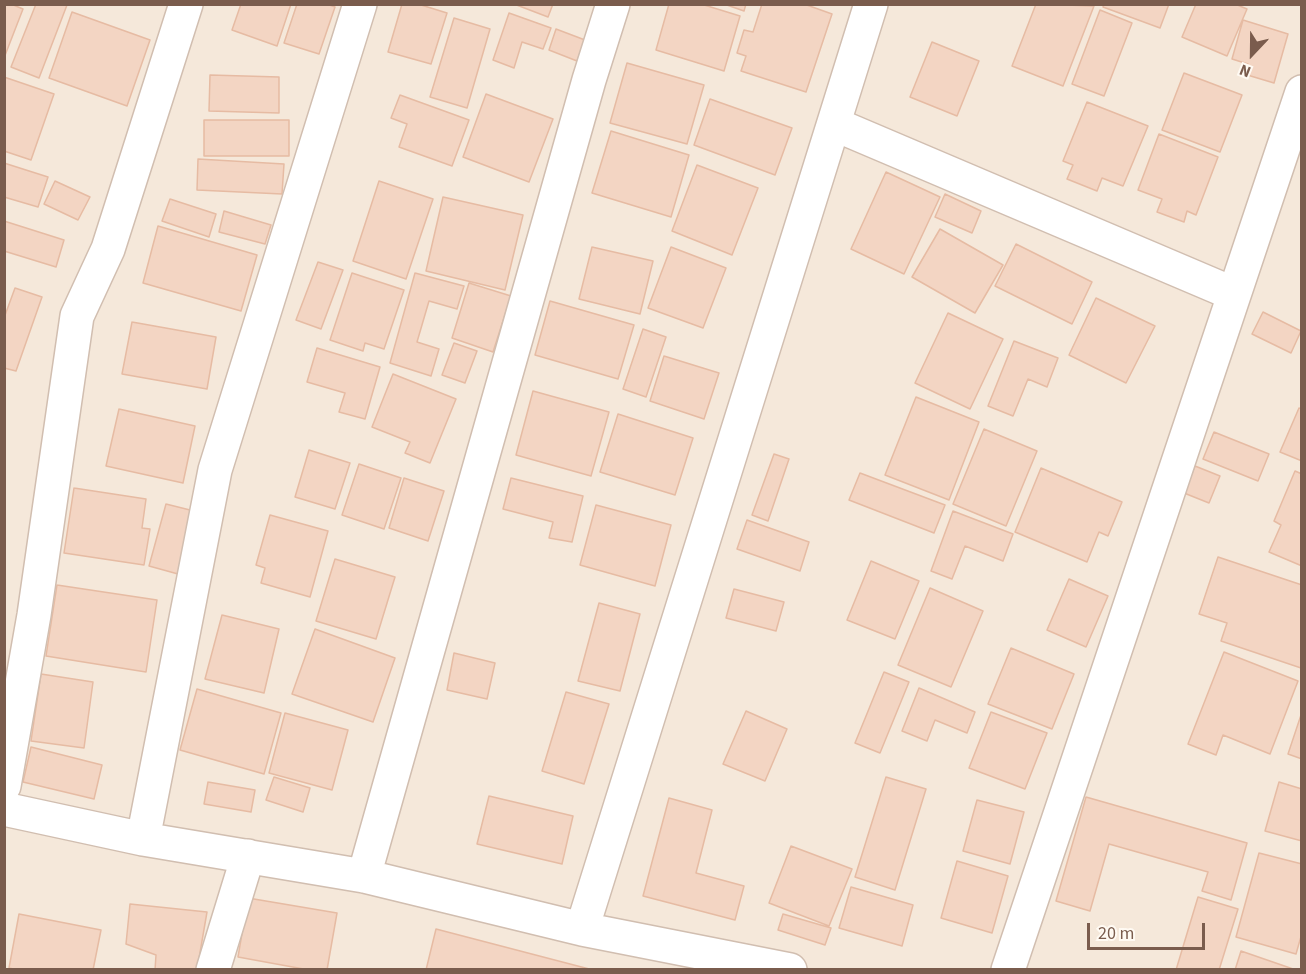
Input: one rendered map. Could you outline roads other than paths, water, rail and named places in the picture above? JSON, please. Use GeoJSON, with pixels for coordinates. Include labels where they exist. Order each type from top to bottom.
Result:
{"type":"FeatureCollection","features":[{"type":"Feature","properties":{"kind":"street"},"geometry":{"type":"LineString","coordinates":[[143,839],[215,470],[360,4]]}},
{"type":"Feature","properties":{"kind":"street"},"geometry":{"type":"LineString","coordinates":[[364,876],[589,80],[613,4]]}},
{"type":"Feature","properties":{"kind":"street"},"geometry":{"type":"LineString","coordinates":[[582,929],[871,4]]}},
{"type":"Feature","properties":{"kind":"street"},"geometry":{"type":"LineString","coordinates":[[4,786],[34,615],[77,316],[108,249],[179,6]]}},
{"type":"Feature","properties":{"kind":"street"},"geometry":{"type":"LineString","coordinates":[[1008,969],[1302,92]]}},
{"type":"Feature","properties":{"kind":"street"},"geometry":{"type":"LineString","coordinates":[[834,124],[1234,294]]}},
{"type":"Feature","properties":{"kind":"street"},"geometry":{"type":"LineString","coordinates":[[4,809],[143,839],[364,876],[582,929],[790,969]]}},
{"type":"Feature","properties":{"kind":"street"},"geometry":{"type":"LineString","coordinates":[[213,969],[248,856]]}}]}
